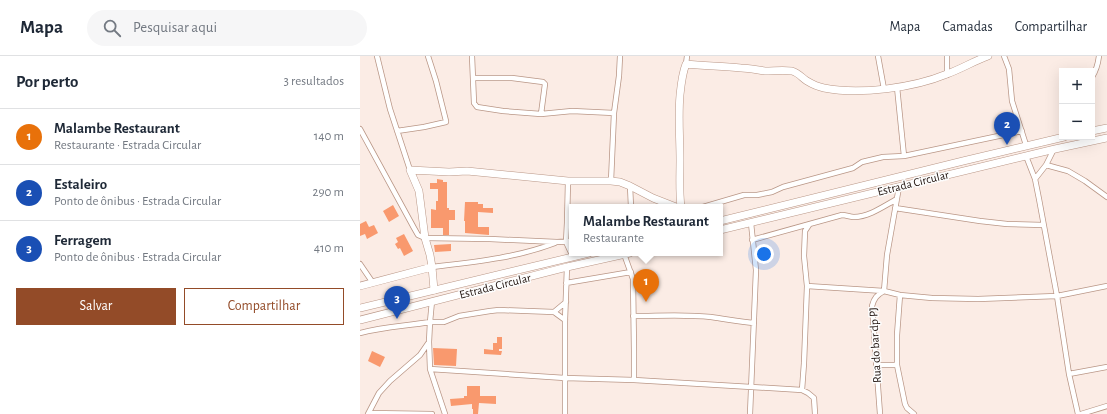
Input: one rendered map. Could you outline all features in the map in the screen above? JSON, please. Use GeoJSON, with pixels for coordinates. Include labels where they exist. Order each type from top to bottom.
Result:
{"type":"FeatureCollection","features":[{"type":"Feature","properties":{"kind":"main road"},"geometry":{"type":"LineString","coordinates":[[681,204],[679,191],[679,126],[681,85],[686,64],[707,67],[740,68],[764,71],[781,70],[794,72],[801,75],[806,81],[822,87],[840,91],[884,89],[920,83],[947,75],[988,56]]}},
{"type":"Feature","properties":{"kind":"main road"},"geometry":{"type":"LineString","coordinates":[[1095,130],[1107,128]]}},
{"type":"Feature","properties":{"kind":"main road","name":"Estrada Circular"},"geometry":{"type":"LineString","coordinates":[[723,221],[1059,138]]}},
{"type":"Feature","properties":{"kind":"main road","name":"Estrada Circular"},"geometry":{"type":"LineString","coordinates":[[723,229],[1055,148],[1107,138]]}},
{"type":"Feature","properties":{"kind":"main road"},"geometry":{"type":"LineString","coordinates":[[434,290],[432,267],[425,238],[419,191],[410,170],[449,172],[467,171],[568,180],[620,182],[668,204]]}},
{"type":"Feature","properties":{"kind":"main road","name":"Estrada Circular"},"geometry":{"type":"LineString","coordinates":[[360,308],[577,256]]}},
{"type":"Feature","properties":{"kind":"main road","name":"Estrada Circular"},"geometry":{"type":"LineString","coordinates":[[360,320],[567,267],[618,256]]}},
{"type":"Feature","properties":{"kind":"main road"},"geometry":{"type":"LineString","coordinates":[[360,286],[432,267]]}},
{"type":"Feature","properties":{"kind":"street"},"geometry":{"type":"LineString","coordinates":[[377,56],[390,109],[410,170]]}},
{"type":"Feature","properties":{"kind":"street"},"geometry":{"type":"LineString","coordinates":[[397,131],[446,122],[428,56]]}},
{"type":"Feature","properties":{"kind":"street"},"geometry":{"type":"LineString","coordinates":[[472,56],[474,103],[477,107],[541,114],[572,111],[614,113]]}},
{"type":"Feature","properties":{"kind":"street"},"geometry":{"type":"LineString","coordinates":[[611,181],[614,113],[620,76],[620,56]]}},
{"type":"Feature","properties":{"kind":"street"},"geometry":{"type":"LineString","coordinates":[[686,64],[687,56]]}},
{"type":"Feature","properties":{"kind":"street"},"geometry":{"type":"LineString","coordinates":[[878,56],[884,89]]}},
{"type":"Feature","properties":{"kind":"street"},"geometry":{"type":"LineString","coordinates":[[947,56],[947,75]]}},
{"type":"Feature","properties":{"kind":"street"},"geometry":{"type":"LineString","coordinates":[[1004,56],[1009,69],[1012,101],[1026,146]]}},
{"type":"Feature","properties":{"kind":"street"},"geometry":{"type":"LineString","coordinates":[[1095,73],[1099,56]]}},
{"type":"Feature","properties":{"kind":"street"},"geometry":{"type":"LineString","coordinates":[[474,78],[512,78],[543,82],[545,84],[541,114]]}},
{"type":"Feature","properties":{"kind":"street"},"geometry":{"type":"LineString","coordinates":[[897,87],[904,156]]}},
{"type":"Feature","properties":{"kind":"street"},"geometry":{"type":"LineString","coordinates":[[360,129],[418,235],[425,238],[444,239],[465,238],[569,242]]}},
{"type":"Feature","properties":{"kind":"street"},"geometry":{"type":"LineString","coordinates":[[713,204],[744,195],[758,195],[772,192],[783,187],[853,168],[862,162],[882,157],[904,156],[1022,131]]}},
{"type":"Feature","properties":{"kind":"street"},"geometry":{"type":"LineString","coordinates":[[1035,179],[1046,165],[1055,148]]}},
{"type":"Feature","properties":{"kind":"street"},"geometry":{"type":"LineString","coordinates":[[1026,156],[1035,179],[1078,414]]}},
{"type":"Feature","properties":{"kind":"street"},"geometry":{"type":"LineString","coordinates":[[1046,165],[1068,171],[1107,197]]}},
{"type":"Feature","properties":{"kind":"street"},"geometry":{"type":"LineString","coordinates":[[568,180],[566,242],[569,248]]}},
{"type":"Feature","properties":{"kind":"street"},"geometry":{"type":"LineString","coordinates":[[630,186],[631,204]]}},
{"type":"Feature","properties":{"kind":"street","name":"Rua do bar dp PJ"},"geometry":{"type":"LineString","coordinates":[[880,414],[872,306],[873,300],[877,295],[884,291],[887,255],[899,187]]}},
{"type":"Feature","properties":{"kind":"street"},"geometry":{"type":"LineString","coordinates":[[752,240],[842,215],[859,217],[897,199]]}},
{"type":"Feature","properties":{"kind":"street"},"geometry":{"type":"LineString","coordinates":[[895,208],[1007,224],[1044,225]]}},
{"type":"Feature","properties":{"kind":"street"},"geometry":{"type":"LineString","coordinates":[[750,414],[756,270],[751,223]]}},
{"type":"Feature","properties":{"kind":"street"},"geometry":{"type":"LineString","coordinates":[[802,390],[807,286],[804,256],[805,231],[809,225]]}},
{"type":"Feature","properties":{"kind":"street"},"geometry":{"type":"LineString","coordinates":[[799,227],[805,231]]}},
{"type":"Feature","properties":{"kind":"street"},"geometry":{"type":"LineString","coordinates":[[432,267],[524,254],[557,242]]}},
{"type":"Feature","properties":{"kind":"street"},"geometry":{"type":"LineString","coordinates":[[627,256],[630,272],[633,279],[634,380]]}},
{"type":"Feature","properties":{"kind":"street"},"geometry":{"type":"LineString","coordinates":[[360,264],[373,283]]}},
{"type":"Feature","properties":{"kind":"street"},"geometry":{"type":"LineString","coordinates":[[565,414],[564,378],[567,267]]}},
{"type":"Feature","properties":{"kind":"street"},"geometry":{"type":"LineString","coordinates":[[566,282],[630,272]]}},
{"type":"Feature","properties":{"kind":"street"},"geometry":{"type":"LineString","coordinates":[[807,286],[884,291],[900,295],[932,298],[978,299],[1057,296],[1107,286]]}},
{"type":"Feature","properties":{"kind":"street"},"geometry":{"type":"LineString","coordinates":[[900,295],[897,335],[898,365],[905,404],[914,414]]}},
{"type":"Feature","properties":{"kind":"street"},"geometry":{"type":"LineString","coordinates":[[432,302],[429,342],[430,369],[445,414]]}},
{"type":"Feature","properties":{"kind":"street"},"geometry":{"type":"LineString","coordinates":[[554,312],[566,302]]}},
{"type":"Feature","properties":{"kind":"street"},"geometry":{"type":"LineString","coordinates":[[360,333],[384,327],[444,322],[459,316],[490,311],[554,312],[565,320]]}},
{"type":"Feature","properties":{"kind":"street"},"geometry":{"type":"LineString","coordinates":[[633,316],[703,317],[754,323]]}},
{"type":"Feature","properties":{"kind":"street"},"geometry":{"type":"LineString","coordinates":[[429,342],[420,355],[390,381],[379,393],[369,413],[432,414]]}},
{"type":"Feature","properties":{"kind":"street"},"geometry":{"type":"LineString","coordinates":[[876,365],[898,365]]}},
{"type":"Feature","properties":{"kind":"street"},"geometry":{"type":"LineString","coordinates":[[1070,374],[1107,367]]}},
{"type":"Feature","properties":{"kind":"street"},"geometry":{"type":"LineString","coordinates":[[430,369],[564,378],[634,380],[802,390],[814,398],[815,414]]}},
{"type":"Feature","properties":{"kind":"street"},"geometry":{"type":"LineString","coordinates":[[1081,414],[1107,406]]}},
{"type":"Feature","properties":{"kind":"building"},"geometry":{"type":"Polygon","coordinates":[[[437,179],[447,182],[447,208],[449,208],[449,210],[455,210],[455,220],[449,220],[449,235],[443,235],[443,228],[431,228],[431,209],[436,210],[438,189],[430,189],[430,183],[437,183],[437,179]]]}},
{"type":"Feature","properties":{"kind":"building"},"geometry":{"type":"Polygon","coordinates":[[[465,202],[478,202],[478,204],[483,204],[483,208],[493,208],[493,213],[478,212],[478,227],[489,227],[489,235],[465,233],[465,202]]]}},
{"type":"Feature","properties":{"kind":"building"},"geometry":{"type":"Polygon","coordinates":[[[393,205],[399,216],[389,222],[383,211],[393,205]]]}},
{"type":"Feature","properties":{"kind":"building"},"geometry":{"type":"Polygon","coordinates":[[[366,221],[369,227],[374,225],[378,233],[367,239],[365,234],[360,236],[360,224],[366,221]]]}},
{"type":"Feature","properties":{"kind":"building"},"geometry":{"type":"Polygon","coordinates":[[[404,234],[413,251],[404,256],[400,248],[398,249],[395,244],[398,242],[396,238],[404,234]]]}},
{"type":"Feature","properties":{"kind":"building"},"geometry":{"type":"Polygon","coordinates":[[[451,244],[451,251],[435,252],[434,245],[451,244]]]}},
{"type":"Feature","properties":{"kind":"building"},"geometry":{"type":"Polygon","coordinates":[[[497,337],[502,337],[502,349],[499,349],[499,351],[502,351],[501,355],[484,354],[484,349],[493,350],[493,343],[497,343],[497,337]]]}},
{"type":"Feature","properties":{"kind":"building"},"geometry":{"type":"Polygon","coordinates":[[[433,348],[457,349],[456,366],[434,365],[433,348]]]}},
{"type":"Feature","properties":{"kind":"building"},"geometry":{"type":"Polygon","coordinates":[[[372,351],[385,357],[380,367],[368,361],[372,351]]]}},
{"type":"Feature","properties":{"kind":"building"},"geometry":{"type":"Polygon","coordinates":[[[467,386],[480,386],[480,396],[496,396],[496,404],[479,403],[478,414],[473,414],[472,404],[451,406],[450,399],[464,398],[464,396],[467,396],[467,386]]]}},
{"type":"Feature","properties":{"kind":"place","name":"Estaleiro"},"geometry":{"type":"Point","coordinates":[1007,145]}},
{"type":"Feature","properties":{"kind":"place","name":"Malambe Restaurant"},"geometry":{"type":"Point","coordinates":[646,302]}},
{"type":"Feature","properties":{"kind":"place","name":"Ferragem"},"geometry":{"type":"Point","coordinates":[397,319]}}]}
